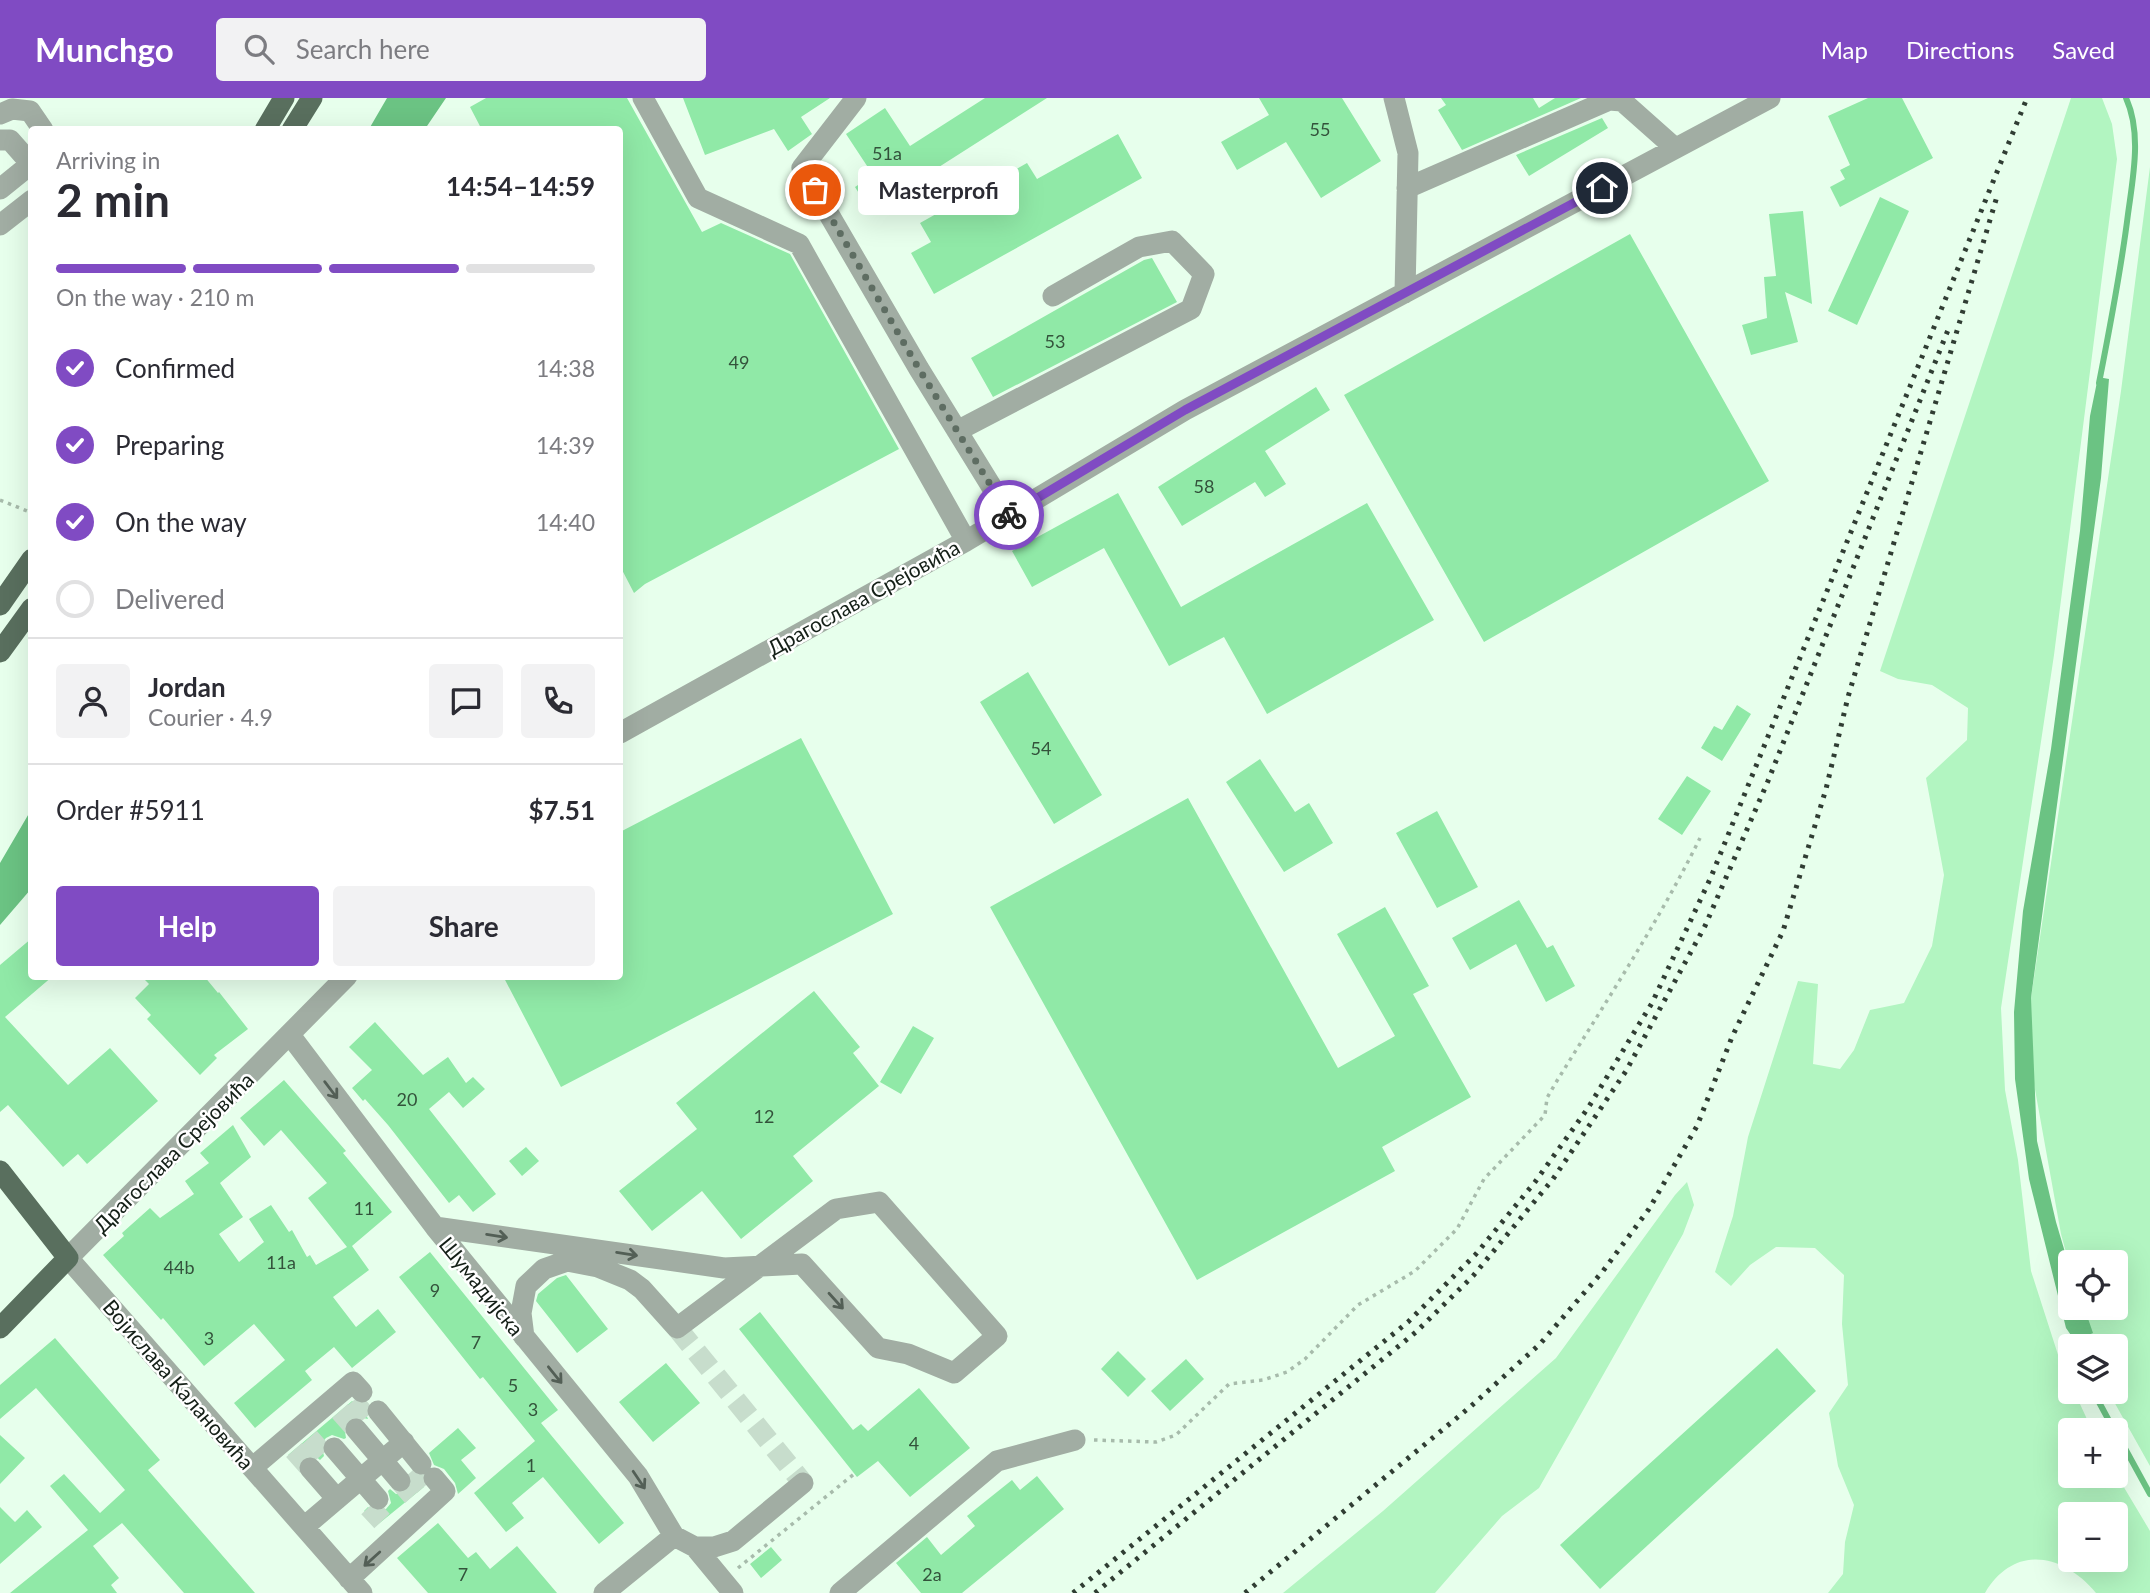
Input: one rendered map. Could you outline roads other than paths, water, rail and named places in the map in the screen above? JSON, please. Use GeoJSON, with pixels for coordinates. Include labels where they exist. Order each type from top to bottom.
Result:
{"type":"FeatureCollection","features":[{"type":"Feature","properties":{"kind":"main road"},"geometry":{"type":"LineString","coordinates":[[267,126],[284,98]]}},
{"type":"Feature","properties":{"kind":"main road"},"geometry":{"type":"LineString","coordinates":[[294,126],[312,98]]}},
{"type":"Feature","properties":{"kind":"main road"},"geometry":{"type":"LineString","coordinates":[[0,605],[28,565]]}},
{"type":"Feature","properties":{"kind":"main road"},"geometry":{"type":"LineString","coordinates":[[0,652],[28,614]]}},
{"type":"Feature","properties":{"kind":"main road","name":"Војислава Калановића"},"geometry":{"type":"LineString","coordinates":[[0,1171],[68,1258]]}},
{"type":"Feature","properties":{"kind":"main road","name":"Драгослава Срејовића"},"geometry":{"type":"LineString","coordinates":[[0,1328],[68,1258]]}},
{"type":"Feature","properties":{"kind":"street"},"geometry":{"type":"LineString","coordinates":[[643,98],[698,198],[799,244],[966,541]]}},
{"type":"Feature","properties":{"kind":"street"},"geometry":{"type":"LineString","coordinates":[[856,98],[802,168],[1009,515]]}},
{"type":"Feature","properties":{"kind":"street"},"geometry":{"type":"LineString","coordinates":[[1394,98],[1408,153],[1405,293]]}},
{"type":"Feature","properties":{"kind":"street","name":"Драгослава Срејовића"},"geometry":{"type":"LineString","coordinates":[[623,731],[966,541],[1185,410],[1770,98]]}},
{"type":"Feature","properties":{"kind":"street"},"geometry":{"type":"LineString","coordinates":[[1407,188],[1609,100],[1622,101],[1675,148]]}},
{"type":"Feature","properties":{"kind":"street"},"geometry":{"type":"LineString","coordinates":[[0,114],[12,109],[30,111],[40,126]]}},
{"type":"Feature","properties":{"kind":"street"},"geometry":{"type":"LineString","coordinates":[[0,140],[10,140],[28,161]]}},
{"type":"Feature","properties":{"kind":"street"},"geometry":{"type":"LineString","coordinates":[[0,189],[28,167]]}},
{"type":"Feature","properties":{"kind":"street"},"geometry":{"type":"LineString","coordinates":[[0,225],[28,203]]}},
{"type":"Feature","properties":{"kind":"street"},"geometry":{"type":"LineString","coordinates":[[957,431],[1191,309],[1205,274],[1172,242],[1139,247],[1053,296]]}},
{"type":"Feature","properties":{"kind":"street","name":"Драгослава Срејовића"},"geometry":{"type":"LineString","coordinates":[[68,1258],[343,980]]}},
{"type":"Feature","properties":{"kind":"street","name":"Шумадијска"},"geometry":{"type":"LineString","coordinates":[[290,1035],[435,1227],[638,1476],[674,1536]]}},
{"type":"Feature","properties":{"kind":"street"},"geometry":{"type":"LineString","coordinates":[[435,1227],[724,1268],[756,1267],[802,1264],[878,1348],[908,1354],[954,1373],[998,1336],[879,1202],[835,1209],[756,1267],[677,1328],[642,1289],[630,1280],[598,1267],[567,1261],[544,1269],[526,1286],[522,1313],[524,1337]]}},
{"type":"Feature","properties":{"kind":"street","name":"Војислава Калановића"},"geometry":{"type":"LineString","coordinates":[[68,1258],[355,1586]]}},
{"type":"Feature","properties":{"kind":"street"},"geometry":{"type":"LineString","coordinates":[[252,1468],[303,1434],[346,1399]]}},
{"type":"Feature","properties":{"kind":"street"},"geometry":{"type":"LineString","coordinates":[[421,1486],[393,1451],[367,1420],[393,1451],[421,1486]]}},
{"type":"Feature","properties":{"kind":"street"},"geometry":{"type":"LineString","coordinates":[[840,1593],[997,1461],[1074,1440]]}},
{"type":"Feature","properties":{"kind":"street"},"geometry":{"type":"LineString","coordinates":[[304,1527],[393,1451]]}},
{"type":"Feature","properties":{"kind":"street"},"geometry":{"type":"LineString","coordinates":[[350,1489],[323,1457],[350,1489],[386,1518]]}},
{"type":"Feature","properties":{"kind":"street"},"geometry":{"type":"LineString","coordinates":[[695,1547],[714,1547],[733,1541],[803,1483]]}},
{"type":"Feature","properties":{"kind":"street"},"geometry":{"type":"LineString","coordinates":[[355,1586],[386,1518],[421,1486]]}},
{"type":"Feature","properties":{"kind":"street"},"geometry":{"type":"LineString","coordinates":[[604,1593],[674,1536],[695,1547],[728,1587]]}},
{"type":"Feature","properties":{"kind":"waterway"},"geometry":{"type":"LineString","coordinates":[[2099,383],[2119,278],[2134,170],[2134,126],[2126,98]]}},
{"type":"Feature","properties":{"kind":"waterway"},"geometry":{"type":"LineString","coordinates":[[2100,1404],[2108,1418]]}},
{"type":"Feature","properties":{"kind":"waterway"},"geometry":{"type":"LineString","coordinates":[[2128,1454],[2150,1494]]}},
{"type":"Feature","properties":{"kind":"tunnel"},"geometry":{"type":"LineString","coordinates":[[677,1328],[803,1483]]}},
{"type":"Feature","properties":{"kind":"tunnel"},"geometry":{"type":"LineString","coordinates":[[353,1401],[368,1419]]}},
{"type":"Feature","properties":{"kind":"tunnel"},"geometry":{"type":"LineString","coordinates":[[340,1411],[356,1429]]}},
{"type":"Feature","properties":{"kind":"tunnel"},"geometry":{"type":"LineString","coordinates":[[309,1438],[325,1456]]}},
{"type":"Feature","properties":{"kind":"tunnel"},"geometry":{"type":"LineString","coordinates":[[294,1450],[310,1468]]}},
{"type":"Feature","properties":{"kind":"tunnel"},"geometry":{"type":"LineString","coordinates":[[412,1471],[425,1486]]}},
{"type":"Feature","properties":{"kind":"tunnel"},"geometry":{"type":"LineString","coordinates":[[400,1481],[413,1496]]}},
{"type":"Feature","properties":{"kind":"tunnel"},"geometry":{"type":"LineString","coordinates":[[369,1507],[382,1521]]}},
{"type":"Feature","properties":{"kind":"railway"},"geometry":{"type":"LineString","coordinates":[[1073,1593],[1408,1322],[1476,1254],[1535,1182],[1588,1108],[1652,1003],[1711,877],[2027,98]]}},
{"type":"Feature","properties":{"kind":"railway"},"geometry":{"type":"LineString","coordinates":[[1245,1593],[1470,1407],[1540,1344],[1603,1271],[1649,1209],[1697,1126],[1732,1037],[1783,931],[1826,789],[1848,697],[1998,193]]}},
{"type":"Feature","properties":{"kind":"railway"},"geometry":{"type":"LineString","coordinates":[[1095,1593],[1416,1332],[1473,1276],[1553,1179],[1626,1071],[1705,926],[1768,781],[1948,330]]}},
{"type":"Feature","properties":{"kind":"place","name":"Masterprofi"},"geometry":{"type":"Point","coordinates":[815,190]}}]}
